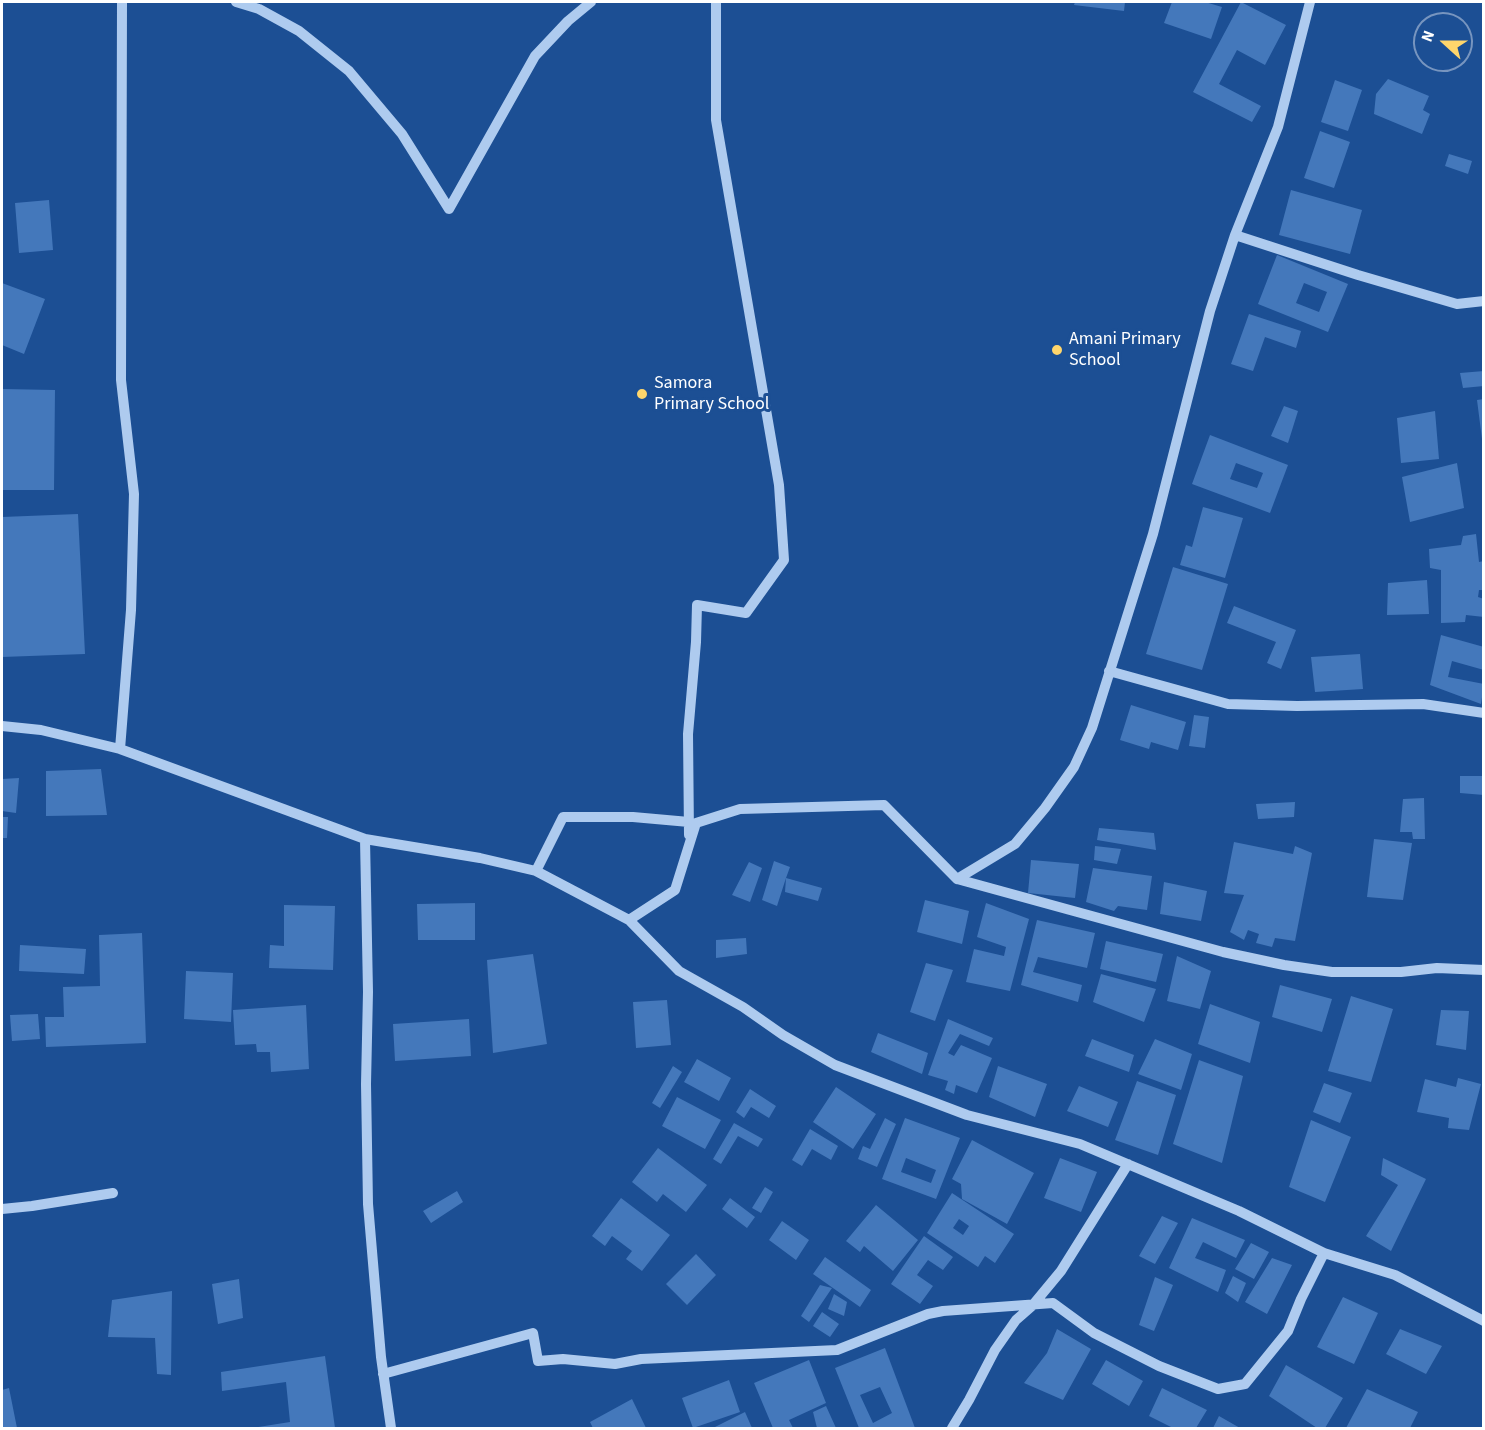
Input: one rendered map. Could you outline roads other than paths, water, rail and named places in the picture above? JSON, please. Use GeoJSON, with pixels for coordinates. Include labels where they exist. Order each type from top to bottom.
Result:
{"type":"FeatureCollection","features":[{"type":"Feature","properties":{"kind":"street"},"geometry":{"type":"LineString","coordinates":[[120,749],[131,609],[134,494],[121,380],[122,2]]}},
{"type":"Feature","properties":{"kind":"street"},"geometry":{"type":"LineString","coordinates":[[236,2],[259,9],[299,31],[349,71],[402,134],[449,209],[536,56],[568,21],[591,2]]}},
{"type":"Feature","properties":{"kind":"street"},"geometry":{"type":"LineString","coordinates":[[689,845],[688,734],[697,605],[746,613],[784,560],[779,486],[716,120],[716,2]]}},
{"type":"Feature","properties":{"kind":"street"},"geometry":{"type":"LineString","coordinates":[[957,879],[1015,844],[1045,808],[1074,767],[1092,728],[1153,534],[1210,311],[1235,235],[1278,127],[1310,2]]}},
{"type":"Feature","properties":{"kind":"street"},"geometry":{"type":"LineString","coordinates":[[1235,235],[1457,304],[1484,301]]}},
{"type":"Feature","properties":{"kind":"street"},"geometry":{"type":"LineString","coordinates":[[1109,671],[1228,704],[1298,706],[1423,704],[1484,713]]}},
{"type":"Feature","properties":{"kind":"street"},"geometry":{"type":"LineString","coordinates":[[2,726],[41,730],[120,749],[365,839],[480,858],[536,871],[629,920],[679,970],[836,1065],[967,1116],[1080,1144],[1239,1211],[1324,1253],[1395,1275],[1484,1320]]}},
{"type":"Feature","properties":{"kind":"street"},"geometry":{"type":"LineString","coordinates":[[629,920],[675,890],[696,824],[740,809],[884,805],[957,879],[1223,952],[1284,965],[1332,972],[1401,972],[1437,968],[1484,970]]}},
{"type":"Feature","properties":{"kind":"street"},"geometry":{"type":"LineString","coordinates":[[536,871],[563,817],[689,822]]}},
{"type":"Feature","properties":{"kind":"street"},"geometry":{"type":"LineString","coordinates":[[365,839],[368,1204],[383,1374],[391,1428]]}},
{"type":"Feature","properties":{"kind":"street"},"geometry":{"type":"LineString","coordinates":[[952,1428],[995,1350],[1016,1320],[1032,1306],[1061,1271],[1128,1164]]}},
{"type":"Feature","properties":{"kind":"street"},"geometry":{"type":"LineString","coordinates":[[2,1209],[113,1193]]}},
{"type":"Feature","properties":{"kind":"street"},"geometry":{"type":"LineString","coordinates":[[383,1374],[533,1333],[538,1361],[563,1359],[615,1364],[642,1359],[837,1350],[928,1314],[1053,1303],[1094,1333],[1159,1366],[1218,1389],[1245,1384],[1288,1330],[1324,1253]]}},
{"type":"Feature","properties":{"kind":"place","name":"Amani Primary School"},"geometry":{"type":"Point","coordinates":[1057,350]}},
{"type":"Feature","properties":{"kind":"place","name":"Samora Primary School"},"geometry":{"type":"Point","coordinates":[642,394]}}]}
